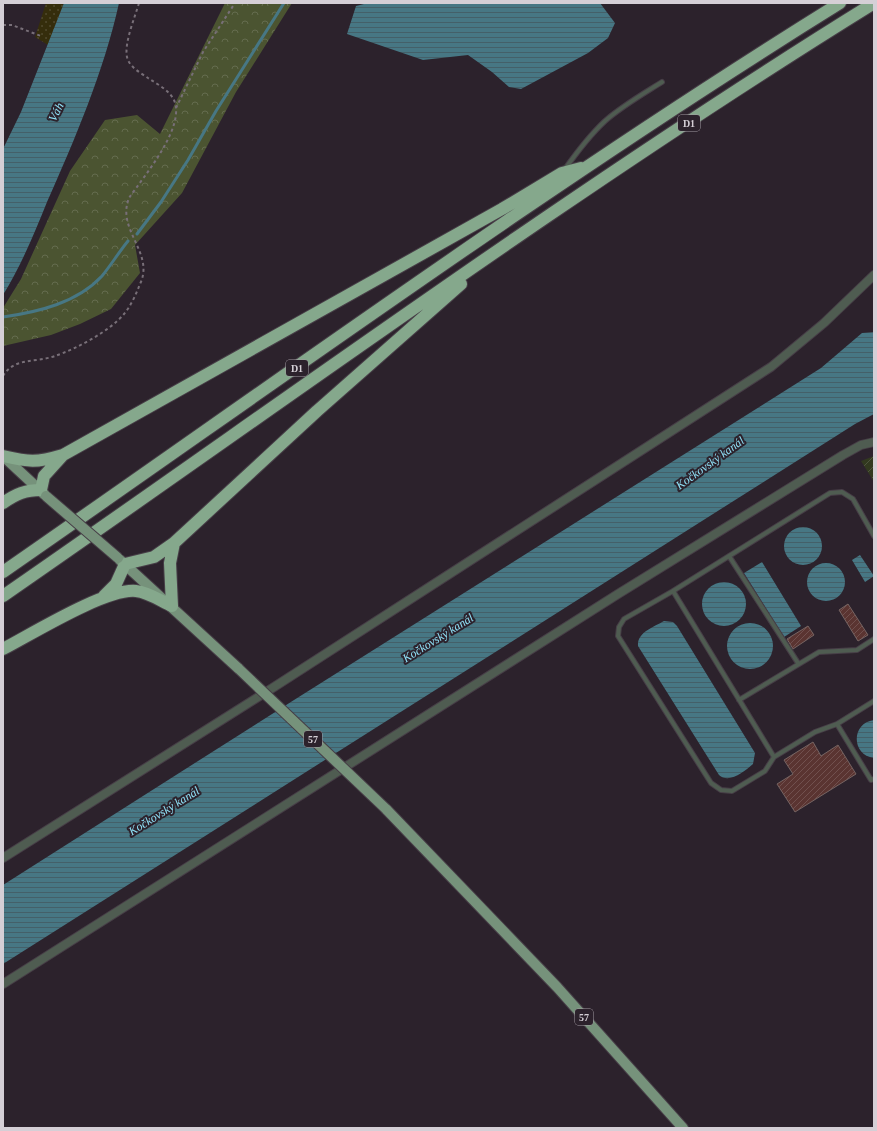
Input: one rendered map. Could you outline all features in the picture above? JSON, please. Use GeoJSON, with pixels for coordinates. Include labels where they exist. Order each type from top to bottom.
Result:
{"type":"FeatureCollection","features":[{"type":"Feature","properties":{"kind":"highway","name":"D1"},"geometry":{"type":"LineString","coordinates":[[3,572],[480,240],[592,164],[840,3]]}},
{"type":"Feature","properties":{"kind":"highway","name":"D1"},"geometry":{"type":"LineString","coordinates":[[3,596],[506,245],[732,94],[874,3]]}},
{"type":"Feature","properties":{"kind":"highway"},"geometry":{"type":"LineString","coordinates":[[3,456],[30,462],[43,461],[63,455],[495,213],[562,173],[592,164]]}},
{"type":"Feature","properties":{"kind":"highway"},"geometry":{"type":"LineString","coordinates":[[104,596],[116,584],[121,561],[154,557],[174,544],[317,411],[506,245]]}},
{"type":"Feature","properties":{"kind":"highway"},"geometry":{"type":"LineString","coordinates":[[3,503],[13,495],[26,490],[43,493],[44,476],[63,455]]}},
{"type":"Feature","properties":{"kind":"highway"},"geometry":{"type":"LineString","coordinates":[[3,649],[104,596],[127,591],[137,591],[172,606],[169,573],[174,544]]}},
{"type":"Feature","properties":{"kind":"main road","name":"57"},"geometry":{"type":"LineString","coordinates":[[3,456],[172,606],[386,809],[557,987],[683,1128]]}},
{"type":"Feature","properties":{"kind":"street"},"geometry":{"type":"LineString","coordinates":[[3,858],[274,687],[771,367],[824,323],[874,275]]}},
{"type":"Feature","properties":{"kind":"street"},"geometry":{"type":"LineString","coordinates":[[3,984],[710,536],[848,452],[860,446],[874,442]]}},
{"type":"Feature","properties":{"kind":"lane"},"geometry":{"type":"LineString","coordinates":[[562,173],[577,152],[604,122],[618,110],[662,82]]}},
{"type":"Feature","properties":{"kind":"lane"},"geometry":{"type":"LineString","coordinates":[[874,536],[853,499],[842,492],[830,493],[673,591],[624,619],[619,627],[618,636],[711,783],[721,790],[732,790],[765,770],[774,757],[815,732],[837,724],[874,701]]}},
{"type":"Feature","properties":{"kind":"lane"},"geometry":{"type":"LineString","coordinates":[[729,556],[798,663]]}},
{"type":"Feature","properties":{"kind":"lane"},"geometry":{"type":"LineString","coordinates":[[673,591],[774,757]]}},
{"type":"Feature","properties":{"kind":"lane"},"geometry":{"type":"LineString","coordinates":[[739,700],[798,663],[819,652],[856,650],[874,639]]}},
{"type":"Feature","properties":{"kind":"lane"},"geometry":{"type":"LineString","coordinates":[[837,724],[871,780],[874,779]]}},
{"type":"Feature","properties":{"kind":"path"},"geometry":{"type":"LineString","coordinates":[[139,3],[128,44],[127,57],[135,69],[169,93],[174,100],[175,110]]}},
{"type":"Feature","properties":{"kind":"path"},"geometry":{"type":"LineString","coordinates":[[3,376],[7,370],[19,362],[44,360],[70,350],[100,333],[125,313],[144,274],[140,249],[126,218],[126,206],[129,198],[169,139],[175,110],[203,52],[235,3]]}},
{"type":"Feature","properties":{"kind":"path"},"geometry":{"type":"LineString","coordinates":[[3,25],[12,25],[41,36]]}},
{"type":"Feature","properties":{"kind":"green space"},"geometry":{"type":"Polygon","coordinates":[[[225,3],[292,3],[236,92],[182,193],[135,245],[140,273],[111,309],[80,324],[51,335],[3,346],[3,308],[21,279],[70,171],[105,120],[137,115],[160,134],[225,3]]]}},
{"type":"Feature","properties":{"kind":"green space"},"geometry":{"type":"Polygon","coordinates":[[[874,456],[874,482],[861,461],[874,456]]]}},
{"type":"Feature","properties":{"kind":"sand"},"geometry":{"type":"Polygon","coordinates":[[[46,3],[64,3],[48,45],[35,37],[46,3]]]}},
{"type":"Feature","properties":{"kind":"water","name":"Váh"},"geometry":{"type":"Polygon","coordinates":[[[64,3],[119,3],[113,28],[88,104],[27,250],[3,295],[3,149],[21,112],[64,3]]]}},
{"type":"Feature","properties":{"kind":"water"},"geometry":{"type":"Polygon","coordinates":[[[368,3],[600,3],[615,23],[608,38],[588,53],[521,89],[509,87],[492,72],[468,55],[423,60],[347,34],[356,6],[368,3]]]}},
{"type":"Feature","properties":{"kind":"water","name":"Kočkovský kanál"},"geometry":{"type":"Polygon","coordinates":[[[874,332],[874,414],[855,424],[3,964],[3,885],[821,368],[862,333],[874,332]]]}},
{"type":"Feature","properties":{"kind":"water"},"geometry":{"type":"Polygon","coordinates":[[[803,527],[813,530],[819,536],[822,546],[819,556],[813,562],[803,565],[793,562],[787,556],[784,546],[787,536],[793,530],[803,527]]]}},
{"type":"Feature","properties":{"kind":"water"},"geometry":{"type":"Polygon","coordinates":[[[860,555],[874,576],[865,582],[852,560],[860,555]]]}},
{"type":"Feature","properties":{"kind":"water"},"geometry":{"type":"Polygon","coordinates":[[[762,562],[801,626],[784,637],[744,573],[762,562]]]}},
{"type":"Feature","properties":{"kind":"water"},"geometry":{"type":"Polygon","coordinates":[[[822,563],[830,563],[837,566],[842,571],[845,582],[842,593],[837,598],[830,601],[822,601],[815,598],[810,593],[807,586],[807,578],[810,571],[815,566],[822,563]]]}},
{"type":"Feature","properties":{"kind":"water"},"geometry":{"type":"Polygon","coordinates":[[[720,582],[728,582],[733,583],[740,588],[745,595],[745,613],[740,620],[733,625],[720,626],[712,623],[705,616],[702,608],[702,600],[705,592],[712,585],[720,582]]]}},
{"type":"Feature","properties":{"kind":"water"},"geometry":{"type":"Polygon","coordinates":[[[664,621],[673,622],[677,626],[755,753],[753,764],[732,778],[719,775],[638,646],[640,637],[647,630],[664,621]]]}},
{"type":"Feature","properties":{"kind":"water"},"geometry":{"type":"Polygon","coordinates":[[[750,623],[763,627],[769,633],[773,646],[769,659],[763,665],[750,669],[737,665],[731,659],[727,646],[731,633],[737,627],[750,623]]]}},
{"type":"Feature","properties":{"kind":"water"},"geometry":{"type":"Polygon","coordinates":[[[874,720],[874,758],[866,756],[861,751],[857,739],[861,727],[866,722],[874,720]]]}},
{"type":"Feature","properties":{"kind":"building"},"geometry":{"type":"Polygon","coordinates":[[[848,604],[868,635],[858,641],[839,610],[848,604]]]}},
{"type":"Feature","properties":{"kind":"building"},"geometry":{"type":"Polygon","coordinates":[[[808,626],[814,635],[793,649],[787,639],[808,626]]]}},
{"type":"Feature","properties":{"kind":"building"},"geometry":{"type":"Polygon","coordinates":[[[813,742],[821,756],[838,745],[856,774],[795,812],[777,784],[793,774],[784,760],[813,742]]]}},
{"type":"Feature","properties":{"kind":"waterway"},"geometry":{"type":"LineString","coordinates":[[137,234],[161,202],[188,160],[216,111],[284,3]]}},
{"type":"Feature","properties":{"kind":"waterway"},"geometry":{"type":"LineString","coordinates":[[3,317],[43,309],[69,300],[81,293],[102,276],[128,241]]}}]}
